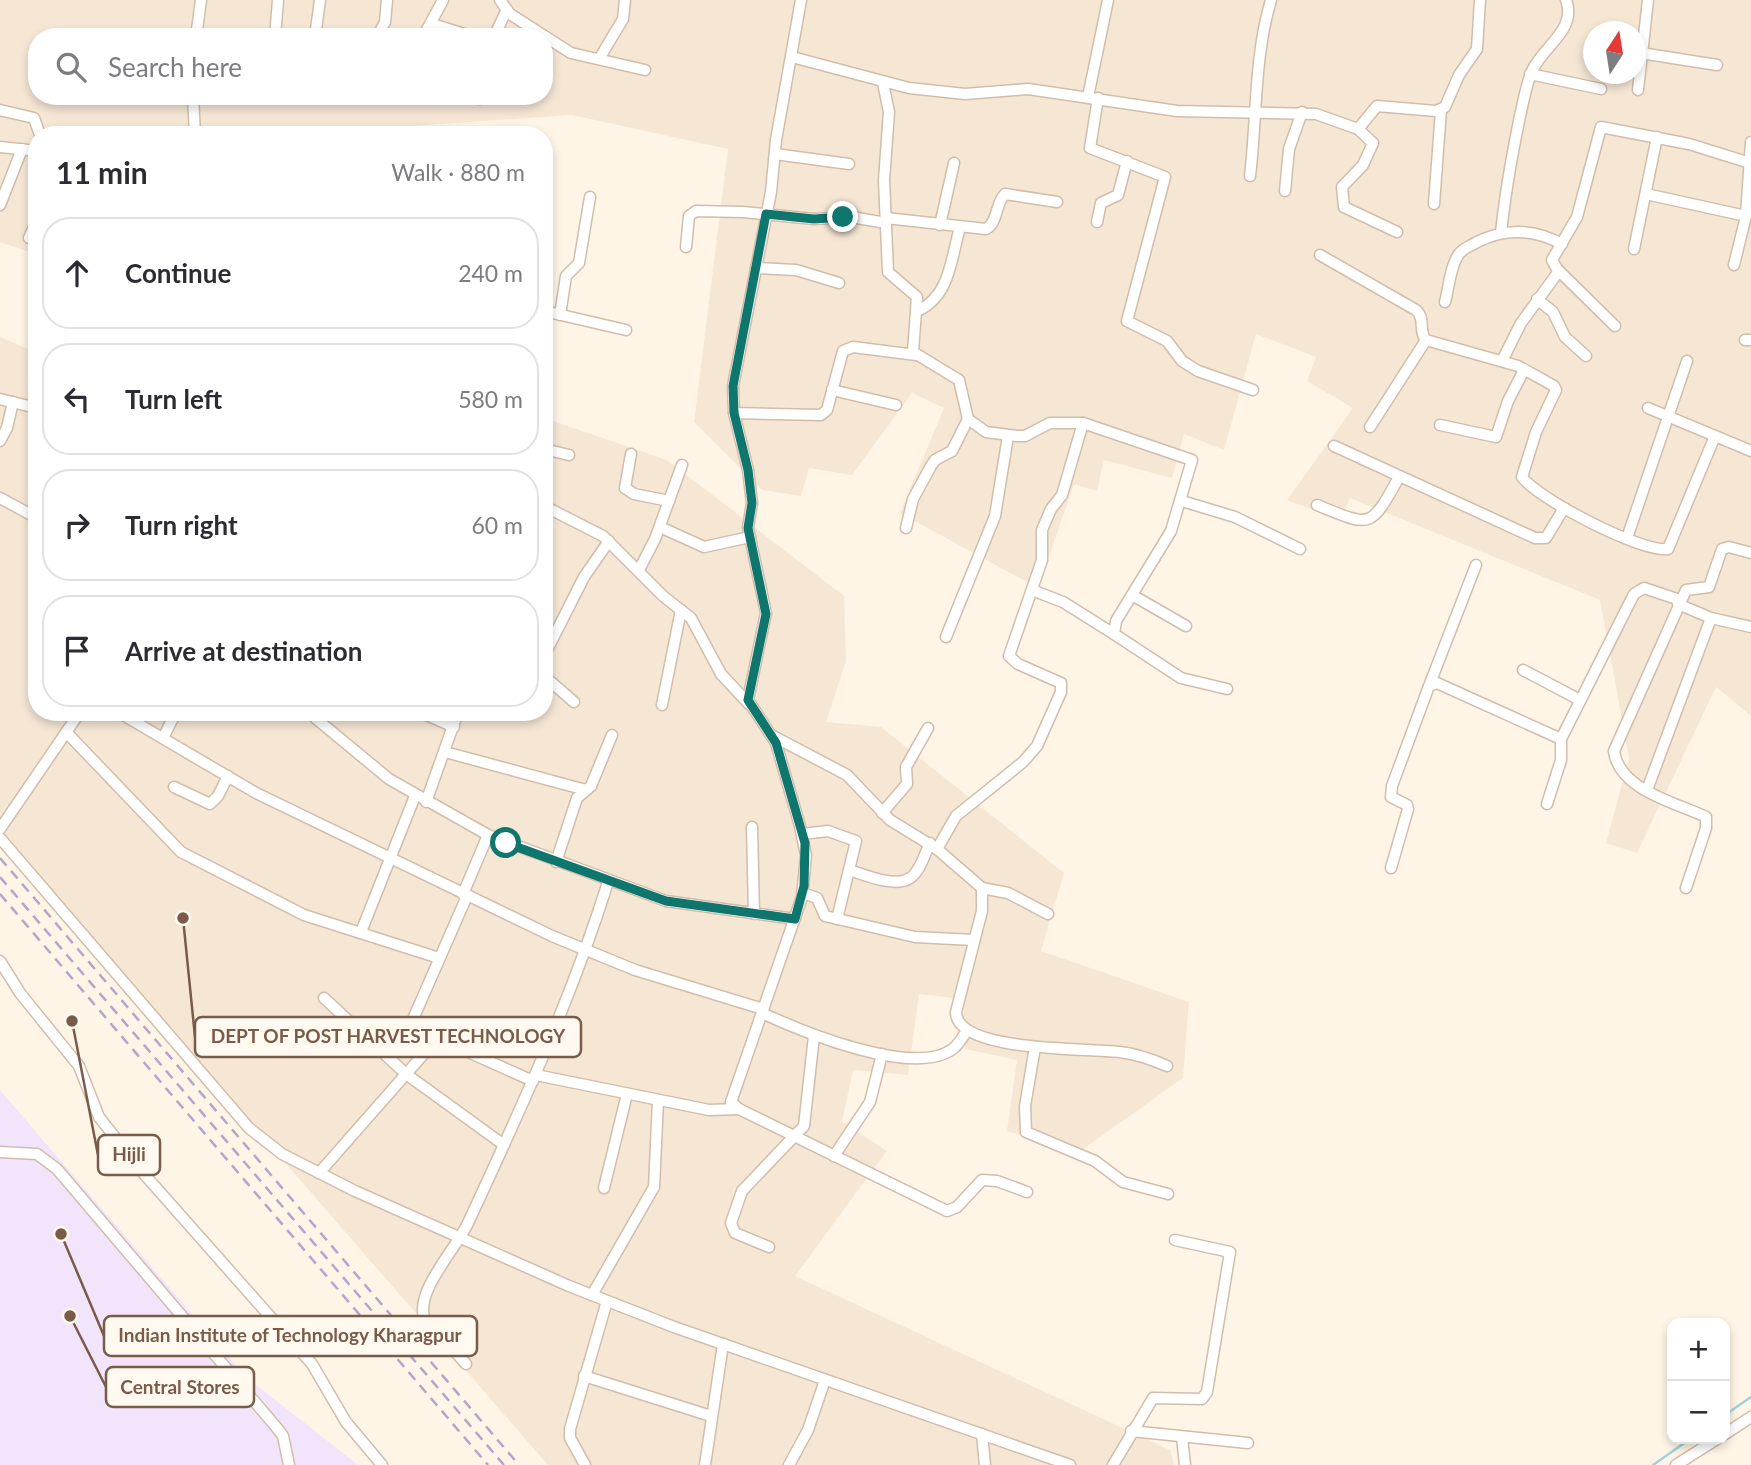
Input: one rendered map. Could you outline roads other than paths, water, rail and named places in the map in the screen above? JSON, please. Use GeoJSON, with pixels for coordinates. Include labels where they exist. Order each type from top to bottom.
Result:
{"type":"FeatureCollection","features":[{"type":"Feature","properties":{"kind":"street"},"geometry":{"type":"LineString","coordinates":[[196,28],[201,0]]}},
{"type":"Feature","properties":{"kind":"street"},"geometry":{"type":"LineString","coordinates":[[276,28],[278,0]]}},
{"type":"Feature","properties":{"kind":"street"},"geometry":{"type":"LineString","coordinates":[[316,28],[320,0]]}},
{"type":"Feature","properties":{"kind":"street"},"geometry":{"type":"LineString","coordinates":[[382,28],[387,0]]}},
{"type":"Feature","properties":{"kind":"street"},"geometry":{"type":"LineString","coordinates":[[429,28],[443,0]]}},
{"type":"Feature","properties":{"kind":"street"},"geometry":{"type":"LineString","coordinates":[[500,0],[506,11],[533,28]]}},
{"type":"Feature","properties":{"kind":"street"},"geometry":{"type":"LineString","coordinates":[[599,59],[623,19],[625,0]]}},
{"type":"Feature","properties":{"kind":"street"},"geometry":{"type":"LineString","coordinates":[[749,704],[748,695],[766,614],[748,525],[751,511],[748,470],[734,413],[733,386],[757,268],[801,0]]}},
{"type":"Feature","properties":{"kind":"street"},"geometry":{"type":"LineString","coordinates":[[1108,0],[1093,97],[1090,148],[1164,177],[1128,321],[1167,341],[1182,361],[1198,370],[1253,390]]}},
{"type":"Feature","properties":{"kind":"street"},"geometry":{"type":"LineString","coordinates":[[1250,176],[1260,45],[1270,0]]}},
{"type":"Feature","properties":{"kind":"street"},"geometry":{"type":"LineString","coordinates":[[1434,204],[1441,110],[1477,48],[1480,0]]}},
{"type":"Feature","properties":{"kind":"street"},"geometry":{"type":"LineString","coordinates":[[1501,233],[1507,176],[1530,74],[1566,26],[1570,13],[1566,0]]}},
{"type":"Feature","properties":{"kind":"street"},"geometry":{"type":"LineString","coordinates":[[1645,21],[1648,0]]}},
{"type":"Feature","properties":{"kind":"street"},"geometry":{"type":"LineString","coordinates":[[498,28],[506,11]]}},
{"type":"Feature","properties":{"kind":"street"},"geometry":{"type":"LineString","coordinates":[[432,24],[445,28]]}},
{"type":"Feature","properties":{"kind":"street"},"geometry":{"type":"LineString","coordinates":[[553,41],[571,52],[645,70]]}},
{"type":"Feature","properties":{"kind":"street"},"geometry":{"type":"LineString","coordinates":[[1646,55],[1717,65]]}},
{"type":"Feature","properties":{"kind":"street"},"geometry":{"type":"LineString","coordinates":[[792,57],[883,83],[965,94],[1028,89],[1177,111],[1257,111],[1331,117],[1358,129],[1373,143],[1363,165],[1342,187],[1344,207],[1396,232]]}},
{"type":"Feature","properties":{"kind":"street"},"geometry":{"type":"LineString","coordinates":[[1530,74],[1601,89]]}},
{"type":"Feature","properties":{"kind":"street"},"geometry":{"type":"LineString","coordinates":[[883,83],[889,112],[884,180],[888,271],[914,292],[916,311],[912,347],[916,355]]}},
{"type":"Feature","properties":{"kind":"street"},"geometry":{"type":"LineString","coordinates":[[1638,84],[1638,90]]}},
{"type":"Feature","properties":{"kind":"street"},"geometry":{"type":"LineString","coordinates":[[193,105],[195,126]]}},
{"type":"Feature","properties":{"kind":"street"},"geometry":{"type":"LineString","coordinates":[[1358,129],[1377,106],[1441,110]]}},
{"type":"Feature","properties":{"kind":"street"},"geometry":{"type":"LineString","coordinates":[[0,110],[34,118],[37,126]]}},
{"type":"Feature","properties":{"kind":"street"},"geometry":{"type":"LineString","coordinates":[[1285,191],[1290,143],[1302,113]]}},
{"type":"Feature","properties":{"kind":"street"},"geometry":{"type":"LineString","coordinates":[[1615,326],[1559,271],[1552,260],[1580,207],[1601,127],[1710,149],[1750,163]]}},
{"type":"Feature","properties":{"kind":"street"},"geometry":{"type":"LineString","coordinates":[[1634,248],[1657,137]]}},
{"type":"Feature","properties":{"kind":"street"},"geometry":{"type":"LineString","coordinates":[[1734,265],[1746,216],[1751,142]]}},
{"type":"Feature","properties":{"kind":"street"},"geometry":{"type":"LineString","coordinates":[[0,146],[28,150]]}},
{"type":"Feature","properties":{"kind":"street"},"geometry":{"type":"LineString","coordinates":[[0,205],[22,149]]}},
{"type":"Feature","properties":{"kind":"street"},"geometry":{"type":"LineString","coordinates":[[775,154],[849,164]]}},
{"type":"Feature","properties":{"kind":"street"},"geometry":{"type":"LineString","coordinates":[[1097,222],[1101,203],[1118,195],[1127,161]]}},
{"type":"Feature","properties":{"kind":"street"},"geometry":{"type":"LineString","coordinates":[[940,225],[954,163]]}},
{"type":"Feature","properties":{"kind":"street"},"geometry":{"type":"LineString","coordinates":[[686,247],[689,216],[696,211],[814,219],[850,217],[990,228],[999,202],[1005,194],[1057,202]]}},
{"type":"Feature","properties":{"kind":"street"},"geometry":{"type":"LineString","coordinates":[[1646,194],[1746,216]]}},
{"type":"Feature","properties":{"kind":"street"},"geometry":{"type":"LineString","coordinates":[[560,315],[566,276],[579,263],[590,197]]}},
{"type":"Feature","properties":{"kind":"street"},"geometry":{"type":"LineString","coordinates":[[916,311],[932,304],[942,291],[960,227]]}},
{"type":"Feature","properties":{"kind":"street"},"geometry":{"type":"LineString","coordinates":[[1445,302],[1458,255],[1467,247],[1501,233],[1535,234],[1562,244]]}},
{"type":"Feature","properties":{"kind":"street"},"geometry":{"type":"LineString","coordinates":[[1320,255],[1416,310],[1422,318],[1422,332],[1426,340],[1502,362],[1550,384],[1556,390],[1536,432],[1522,478],[1564,508],[1627,538],[1668,549],[1715,436]]}},
{"type":"Feature","properties":{"kind":"street"},"geometry":{"type":"LineString","coordinates":[[757,268],[796,270],[839,283]]}},
{"type":"Feature","properties":{"kind":"street"},"geometry":{"type":"LineString","coordinates":[[1502,362],[1521,323],[1559,271]]}},
{"type":"Feature","properties":{"kind":"street"},"geometry":{"type":"LineString","coordinates":[[1537,299],[1553,312],[1565,337],[1586,356]]}},
{"type":"Feature","properties":{"kind":"street"},"geometry":{"type":"LineString","coordinates":[[553,313],[626,330]]}},
{"type":"Feature","properties":{"kind":"street"},"geometry":{"type":"LineString","coordinates":[[1370,427],[1426,340]]}},
{"type":"Feature","properties":{"kind":"street"},"geometry":{"type":"LineString","coordinates":[[734,413],[817,416],[827,410],[840,355],[848,348],[916,355],[954,374],[959,380],[968,419],[978,429],[1009,436],[1025,436],[1050,423],[1083,423],[1189,457],[1193,465],[1166,542],[1116,621],[1114,634]]}},
{"type":"Feature","properties":{"kind":"street"},"geometry":{"type":"LineString","coordinates":[[1627,538],[1687,361]]}},
{"type":"Feature","properties":{"kind":"street"},"geometry":{"type":"LineString","coordinates":[[1440,425],[1496,437],[1508,401],[1524,370]]}},
{"type":"Feature","properties":{"kind":"street"},"geometry":{"type":"LineString","coordinates":[[832,390],[896,405]]}},
{"type":"Feature","properties":{"kind":"street"},"geometry":{"type":"LineString","coordinates":[[0,399],[28,406]]}},
{"type":"Feature","properties":{"kind":"street"},"geometry":{"type":"LineString","coordinates":[[0,441],[7,428],[13,402]]}},
{"type":"Feature","properties":{"kind":"street"},"geometry":{"type":"LineString","coordinates":[[1648,408],[1751,451]]}},
{"type":"Feature","properties":{"kind":"street"},"geometry":{"type":"LineString","coordinates":[[906,528],[914,499],[931,466],[935,460],[949,455],[968,419]]}},
{"type":"Feature","properties":{"kind":"street"},"geometry":{"type":"LineString","coordinates":[[849,870],[888,880],[906,880],[915,874],[956,816],[1026,759],[1037,746],[1063,686],[1056,680],[1017,664],[1009,656],[1042,560],[1042,530],[1051,509],[1062,495],[1083,423]]}},
{"type":"Feature","properties":{"kind":"street"},"geometry":{"type":"LineString","coordinates":[[946,637],[995,516],[1009,436]]}},
{"type":"Feature","properties":{"kind":"street"},"geometry":{"type":"LineString","coordinates":[[1334,446],[1542,539],[1552,529],[1564,508]]}},
{"type":"Feature","properties":{"kind":"street"},"geometry":{"type":"LineString","coordinates":[[553,452],[569,456]]}},
{"type":"Feature","properties":{"kind":"street"},"geometry":{"type":"LineString","coordinates":[[631,454],[625,488],[634,494],[669,501]]}},
{"type":"Feature","properties":{"kind":"street"},"geometry":{"type":"LineString","coordinates":[[639,570],[660,527],[682,465]]}},
{"type":"Feature","properties":{"kind":"street"},"geometry":{"type":"LineString","coordinates":[[1317,505],[1355,520],[1368,521],[1381,508],[1399,477]]}},
{"type":"Feature","properties":{"kind":"street"},"geometry":{"type":"LineString","coordinates":[[0,498],[28,513]]}},
{"type":"Feature","properties":{"kind":"street"},"geometry":{"type":"LineString","coordinates":[[1182,501],[1235,517],[1300,549]]}},
{"type":"Feature","properties":{"kind":"street"},"geometry":{"type":"LineString","coordinates":[[553,513],[579,521],[609,541],[681,610],[698,628],[721,674],[749,704],[773,736],[802,834],[806,855],[803,893],[731,1098],[733,1106],[947,1211],[957,1207],[982,1180],[988,1179],[1027,1192]]}},
{"type":"Feature","properties":{"kind":"street"},"geometry":{"type":"LineString","coordinates":[[660,527],[704,547],[750,537]]}},
{"type":"Feature","properties":{"kind":"street"},"geometry":{"type":"LineString","coordinates":[[553,638],[584,577],[609,541]]}},
{"type":"Feature","properties":{"kind":"street"},"geometry":{"type":"LineString","coordinates":[[1686,888],[1706,828],[1706,817],[1647,790],[1621,773],[1614,751],[1679,602],[1689,588],[1705,590],[1709,587],[1722,549],[1729,547],[1751,553]]}},
{"type":"Feature","properties":{"kind":"street"},"geometry":{"type":"LineString","coordinates":[[1391,868],[1408,809],[1407,805],[1391,797],[1392,786],[1476,565]]}},
{"type":"Feature","properties":{"kind":"street"},"geometry":{"type":"LineString","coordinates":[[1547,804],[1561,760],[1560,739],[1639,589],[1651,590],[1711,618],[1738,622],[1751,628]]}},
{"type":"Feature","properties":{"kind":"street"},"geometry":{"type":"LineString","coordinates":[[1032,590],[1063,603],[1181,678],[1227,690]]}},
{"type":"Feature","properties":{"kind":"street"},"geometry":{"type":"LineString","coordinates":[[1132,595],[1186,626]]}},
{"type":"Feature","properties":{"kind":"street"},"geometry":{"type":"LineString","coordinates":[[662,705],[681,610]]}},
{"type":"Feature","properties":{"kind":"street"},"geometry":{"type":"LineString","coordinates":[[1647,790],[1711,618]]}},
{"type":"Feature","properties":{"kind":"street"},"geometry":{"type":"LineString","coordinates":[[1523,670],[1580,701]]}},
{"type":"Feature","properties":{"kind":"street"},"geometry":{"type":"LineString","coordinates":[[1429,686],[1437,683],[1560,739]]}},
{"type":"Feature","properties":{"kind":"street"},"geometry":{"type":"LineString","coordinates":[[553,684],[574,702]]}},
{"type":"Feature","properties":{"kind":"street"},"geometry":{"type":"LineString","coordinates":[[0,829],[75,721]]}},
{"type":"Feature","properties":{"kind":"street"},"geometry":{"type":"LineString","coordinates":[[134,721],[228,776],[390,859],[586,951],[635,970],[762,1011],[814,1036],[882,1054],[916,1057],[947,1052],[958,1045],[967,1031]]}},
{"type":"Feature","properties":{"kind":"street"},"geometry":{"type":"LineString","coordinates":[[163,737],[171,721]]}},
{"type":"Feature","properties":{"kind":"street"},"geometry":{"type":"LineString","coordinates":[[320,721],[389,779],[488,835],[608,882],[678,904],[795,919]]}},
{"type":"Feature","properties":{"kind":"street"},"geometry":{"type":"LineString","coordinates":[[440,721],[454,727]]}},
{"type":"Feature","properties":{"kind":"street"},"geometry":{"type":"LineString","coordinates":[[426,802],[456,721]]}},
{"type":"Feature","properties":{"kind":"street"},"geometry":{"type":"LineString","coordinates":[[882,813],[907,784],[906,767],[928,728]]}},
{"type":"Feature","properties":{"kind":"street"},"geometry":{"type":"LineString","coordinates":[[68,734],[181,852],[304,915],[439,958]]}},
{"type":"Feature","properties":{"kind":"street"},"geometry":{"type":"LineString","coordinates":[[556,862],[577,798],[591,786],[612,734]]}},
{"type":"Feature","properties":{"kind":"street"},"geometry":{"type":"LineString","coordinates":[[773,736],[836,767],[860,787],[882,813],[934,846],[982,888],[1008,893],[1048,914]]}},
{"type":"Feature","properties":{"kind":"street"},"geometry":{"type":"LineString","coordinates":[[444,752],[586,790]]}},
{"type":"Feature","properties":{"kind":"street"},"geometry":{"type":"LineString","coordinates":[[174,787],[210,804],[218,796],[228,776]]}},
{"type":"Feature","properties":{"kind":"street"},"geometry":{"type":"LineString","coordinates":[[361,932],[415,796]]}},
{"type":"Feature","properties":{"kind":"street"},"geometry":{"type":"LineString","coordinates":[[752,827],[754,914]]}},
{"type":"Feature","properties":{"kind":"street"},"geometry":{"type":"LineString","coordinates":[[802,834],[828,831],[854,839],[856,844],[837,919]]}},
{"type":"Feature","properties":{"kind":"street"},"geometry":{"type":"LineString","coordinates":[[488,835],[410,1026],[436,1040],[534,1078],[716,1111],[739,1110]]}},
{"type":"Feature","properties":{"kind":"street"},"geometry":{"type":"LineString","coordinates":[[0,838],[249,1128],[282,1154],[461,1238],[607,1301],[1070,1465]]}},
{"type":"Feature","properties":{"kind":"street"},"geometry":{"type":"LineString","coordinates":[[466,1364],[428,1322],[422,1311],[428,1287],[461,1238],[534,1078],[586,951],[608,882]]}},
{"type":"Feature","properties":{"kind":"street"},"geometry":{"type":"LineString","coordinates":[[982,888],[984,900],[956,1012],[959,1023],[967,1031],[1021,1046],[1121,1052],[1167,1066]]}},
{"type":"Feature","properties":{"kind":"street"},"geometry":{"type":"LineString","coordinates":[[803,893],[817,898],[822,914],[837,919],[915,937],[974,940]]}},
{"type":"Feature","properties":{"kind":"street"},"geometry":{"type":"LineString","coordinates":[[0,961],[20,993],[79,1066],[99,1117],[144,1174],[312,1364],[346,1422],[382,1465]]}},
{"type":"Feature","properties":{"kind":"street"},"geometry":{"type":"LineString","coordinates":[[324,998],[406,1074],[504,1145]]}},
{"type":"Feature","properties":{"kind":"street"},"geometry":{"type":"LineString","coordinates":[[769,1247],[735,1233],[731,1223],[742,1191],[796,1137],[806,1120],[814,1036]]}},
{"type":"Feature","properties":{"kind":"street"},"geometry":{"type":"LineString","coordinates":[[319,1173],[436,1040]]}},
{"type":"Feature","properties":{"kind":"street"},"geometry":{"type":"LineString","coordinates":[[1035,1047],[1025,1106],[1026,1132],[1095,1161],[1124,1182],[1168,1195]]}},
{"type":"Feature","properties":{"kind":"street"},"geometry":{"type":"LineString","coordinates":[[834,1156],[870,1102],[882,1054]]}},
{"type":"Feature","properties":{"kind":"street"},"geometry":{"type":"LineString","coordinates":[[604,1188],[627,1094]]}},
{"type":"Feature","properties":{"kind":"street"},"geometry":{"type":"LineString","coordinates":[[592,1295],[654,1187],[658,1100]]}},
{"type":"Feature","properties":{"kind":"street"},"geometry":{"type":"LineString","coordinates":[[0,1152],[37,1154],[57,1169],[277,1428],[283,1436],[289,1465]]}},
{"type":"Feature","properties":{"kind":"street"},"geometry":{"type":"LineString","coordinates":[[1113,1465],[1153,1398],[1202,1399],[1208,1392],[1230,1252],[1175,1240]]}},
{"type":"Feature","properties":{"kind":"street"},"geometry":{"type":"LineString","coordinates":[[585,1465],[570,1438],[584,1376],[607,1301]]}},
{"type":"Feature","properties":{"kind":"street"},"geometry":{"type":"LineString","coordinates":[[705,1465],[723,1344]]}},
{"type":"Feature","properties":{"kind":"street"},"geometry":{"type":"LineString","coordinates":[[584,1376],[711,1416]]}},
{"type":"Feature","properties":{"kind":"street"},"geometry":{"type":"LineString","coordinates":[[789,1465],[805,1438],[825,1380]]}},
{"type":"Feature","properties":{"kind":"street"},"geometry":{"type":"LineString","coordinates":[[1730,1431],[1751,1418]]}},
{"type":"Feature","properties":{"kind":"street"},"geometry":{"type":"LineString","coordinates":[[1131,1432],[1248,1443]]}},
{"type":"Feature","properties":{"kind":"street"},"geometry":{"type":"LineString","coordinates":[[982,1434],[985,1465]]}},
{"type":"Feature","properties":{"kind":"street"},"geometry":{"type":"LineString","coordinates":[[1182,1437],[1185,1465]]}},
{"type":"Feature","properties":{"kind":"street"},"geometry":{"type":"LineString","coordinates":[[1676,1465],[1709,1444]]}},
{"type":"Feature","properties":{"kind":"waterway"},"geometry":{"type":"LineString","coordinates":[[1730,1412],[1751,1397]]}},
{"type":"Feature","properties":{"kind":"waterway"},"geometry":{"type":"LineString","coordinates":[[1653,1465],[1683,1444]]}},
{"type":"Feature","properties":{"kind":"railway"},"geometry":{"type":"LineString","coordinates":[[0,858],[519,1465]]}},
{"type":"Feature","properties":{"kind":"railway"},"geometry":{"type":"LineString","coordinates":[[0,877],[504,1465]]}},
{"type":"Feature","properties":{"kind":"railway"},"geometry":{"type":"LineString","coordinates":[[0,894],[488,1465]]}},
{"type":"Feature","properties":{"kind":"place","name":"DEPT OF POST HARVEST TECHNOLOGY"},"geometry":{"type":"Point","coordinates":[183,918]}},
{"type":"Feature","properties":{"kind":"place","name":"Hijli"},"geometry":{"type":"Point","coordinates":[72,1021]}},
{"type":"Feature","properties":{"kind":"place","name":"Indian Institute of Technology Kharagpur"},"geometry":{"type":"Point","coordinates":[61,1234]}},
{"type":"Feature","properties":{"kind":"place","name":"Central Stores"},"geometry":{"type":"Point","coordinates":[70,1316]}}]}
